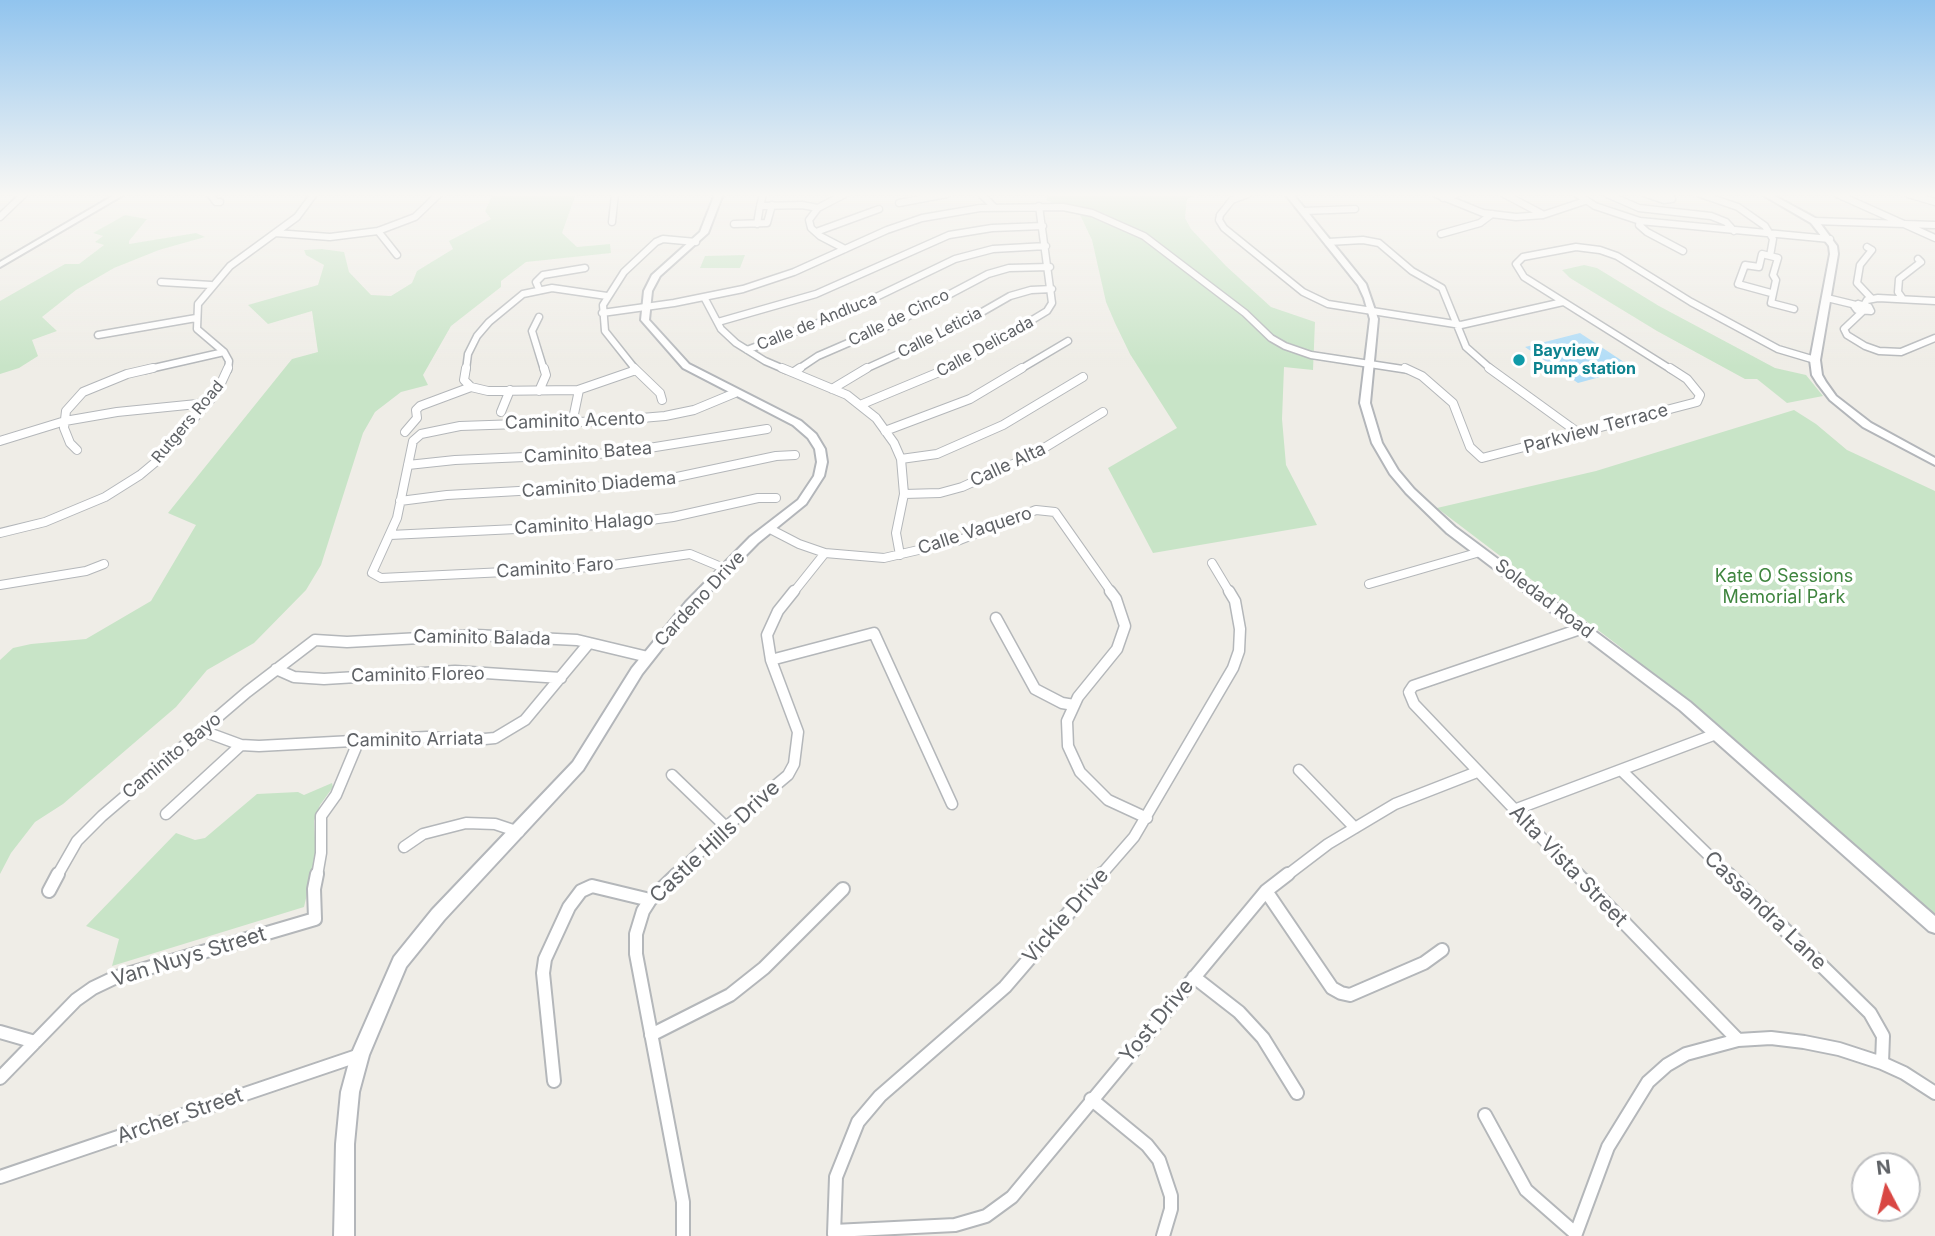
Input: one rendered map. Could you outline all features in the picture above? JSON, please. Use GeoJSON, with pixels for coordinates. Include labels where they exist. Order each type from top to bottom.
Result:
{"type":"FeatureCollection","features":[{"type":"Feature","properties":{"kind":"street"},"geometry":{"type":"LineString","coordinates":[[0,265],[23,252]]}},
{"type":"Feature","properties":{"kind":"street"},"geometry":{"type":"LineString","coordinates":[[224,352],[197,329],[198,304],[211,285],[250,252]]}},
{"type":"Feature","properties":{"kind":"street"},"geometry":{"type":"LineString","coordinates":[[394,252],[397,255]]}},
{"type":"Feature","properties":{"kind":"street"},"geometry":{"type":"LineString","coordinates":[[646,252],[624,272],[607,296],[602,313],[605,331],[619,352],[660,393],[662,400]]}},
{"type":"Feature","properties":{"kind":"street"},"geometry":{"type":"LineString","coordinates":[[645,306],[648,291],[656,275],[684,252]]}},
{"type":"Feature","properties":{"kind":"street"},"geometry":{"type":"LineString","coordinates":[[602,313],[704,297],[769,281],[839,252]]}},
{"type":"Feature","properties":{"kind":"street"},"geometry":{"type":"LineString","coordinates":[[718,321],[763,311],[816,294],[908,252]]}},
{"type":"Feature","properties":{"kind":"street","name":"Calle de Andluca"},"geometry":{"type":"LineString","coordinates":[[747,351],[839,315],[955,259],[983,252]]}},
{"type":"Feature","properties":{"kind":"street"},"geometry":{"type":"LineString","coordinates":[[1047,252],[1052,289]]}},
{"type":"Feature","properties":{"kind":"street"},"geometry":{"type":"LineString","coordinates":[[1165,252],[1285,346],[1311,355],[1369,365]]}},
{"type":"Feature","properties":{"kind":"street"},"geometry":{"type":"LineString","coordinates":[[1253,252],[1303,292],[1328,304],[1373,313],[1468,324],[1563,302]]}},
{"type":"Feature","properties":{"kind":"street","name":"Soledad Road"},"geometry":{"type":"LineString","coordinates":[[1336,252],[1362,284],[1373,313],[1365,403],[1371,428],[1388,463],[1430,511],[1480,552],[1651,678],[1935,926]]}},
{"type":"Feature","properties":{"kind":"street"},"geometry":{"type":"LineString","coordinates":[[1390,252],[1399,262],[1442,288],[1466,347],[1478,360],[1580,434]]}},
{"type":"Feature","properties":{"kind":"street"},"geometry":{"type":"LineString","coordinates":[[1551,252],[1527,256],[1516,264],[1518,271],[1563,302]]}},
{"type":"Feature","properties":{"kind":"street"},"geometry":{"type":"LineString","coordinates":[[1605,252],[1617,256],[1691,302],[1778,349],[1815,360],[1832,386],[1856,410],[1935,460]]}},
{"type":"Feature","properties":{"kind":"street"},"geometry":{"type":"LineString","coordinates":[[1770,256],[1771,252]]}},
{"type":"Feature","properties":{"kind":"street"},"geometry":{"type":"LineString","coordinates":[[1780,252],[1771,303],[1794,309]]}},
{"type":"Feature","properties":{"kind":"street"},"geometry":{"type":"LineString","coordinates":[[1833,252],[1815,360],[1817,375],[1833,398],[1847,410],[1884,435],[1935,460]]}},
{"type":"Feature","properties":{"kind":"street"},"geometry":{"type":"LineString","coordinates":[[1870,252],[1860,265],[1857,284],[1872,299]]}},
{"type":"Feature","properties":{"kind":"street"},"geometry":{"type":"LineString","coordinates":[[1771,293],[1738,284],[1745,265],[1759,267],[1762,254],[1778,258]]}},
{"type":"Feature","properties":{"kind":"street"},"geometry":{"type":"LineString","coordinates":[[1903,299],[1898,292],[1899,279],[1921,262],[1918,260]]}},
{"type":"Feature","properties":{"kind":"street","name":"Calle de Cinco"},"geometry":{"type":"LineString","coordinates":[[794,373],[818,356],[899,321],[988,274],[1009,268],[1049,267]]}},
{"type":"Feature","properties":{"kind":"street"},"geometry":{"type":"LineString","coordinates":[[539,289],[536,282],[543,275],[585,268]]}},
{"type":"Feature","properties":{"kind":"street"},"geometry":{"type":"LineString","coordinates":[[161,282],[211,285]]}},
{"type":"Feature","properties":{"kind":"street"},"geometry":{"type":"LineString","coordinates":[[607,296],[552,288],[523,294],[489,322],[477,336],[468,354],[464,380],[471,387],[488,391],[579,390],[636,370]]}},
{"type":"Feature","properties":{"kind":"street","name":"Calle Leticia"},"geometry":{"type":"LineString","coordinates":[[832,388],[861,371],[949,331],[1010,296],[1025,291],[1052,289]]}},
{"type":"Feature","properties":{"kind":"street","name":"Calle Delicada"},"geometry":{"type":"LineString","coordinates":[[860,405],[961,363],[1042,316],[1051,306],[1052,289]]}},
{"type":"Feature","properties":{"kind":"street"},"geometry":{"type":"LineString","coordinates":[[704,297],[721,329],[747,351],[832,388],[860,405],[885,430],[901,459],[904,494],[896,533],[900,555]]}},
{"type":"Feature","properties":{"kind":"street"},"geometry":{"type":"LineString","coordinates":[[1935,301],[1872,299],[1859,307],[1844,329],[1847,335],[1880,351],[1901,352],[1935,338]]}},
{"type":"Feature","properties":{"kind":"street"},"geometry":{"type":"LineString","coordinates":[[1827,300],[1859,307]]}},
{"type":"Feature","properties":{"kind":"street","name":"Parkview Terrace"},"geometry":{"type":"LineString","coordinates":[[1369,365],[1405,368],[1422,376],[1453,403],[1470,447],[1477,456],[1488,458],[1697,401],[1700,395],[1687,380],[1563,302]]}},
{"type":"Feature","properties":{"kind":"street","name":"Cardeno Drive"},"geometry":{"type":"LineString","coordinates":[[344,1236],[345,1144],[350,1092],[360,1055],[401,962],[438,915],[519,832],[578,766],[648,656],[690,605],[754,540],[802,502],[815,485],[822,462],[820,449],[811,436],[799,424],[704,377],[679,360],[645,320],[645,306]]}},
{"type":"Feature","properties":{"kind":"street"},"geometry":{"type":"LineString","coordinates":[[97,335],[196,317]]}},
{"type":"Feature","properties":{"kind":"street"},"geometry":{"type":"LineString","coordinates":[[539,317],[532,331],[546,375],[539,391]]}},
{"type":"Feature","properties":{"kind":"street"},"geometry":{"type":"LineString","coordinates":[[885,430],[970,399],[1068,341]]}},
{"type":"Feature","properties":{"kind":"street"},"geometry":{"type":"LineString","coordinates":[[77,450],[70,443],[64,428],[65,411],[72,401],[105,381],[224,352]]}},
{"type":"Feature","properties":{"kind":"street","name":"Rutgers Road"},"geometry":{"type":"LineString","coordinates":[[0,533],[66,514],[105,497],[129,483],[158,460],[218,391],[228,371],[229,362],[224,352]]}},
{"type":"Feature","properties":{"kind":"street"},"geometry":{"type":"LineString","coordinates":[[901,459],[937,454],[1003,425],[1083,377]]}},
{"type":"Feature","properties":{"kind":"street"},"geometry":{"type":"LineString","coordinates":[[405,432],[417,418],[416,410],[420,406],[471,387]]}},
{"type":"Feature","properties":{"kind":"street"},"geometry":{"type":"LineString","coordinates":[[501,412],[510,390]]}},
{"type":"Feature","properties":{"kind":"street"},"geometry":{"type":"LineString","coordinates":[[574,414],[579,390]]}},
{"type":"Feature","properties":{"kind":"street","name":"Caminito Acento"},"geometry":{"type":"LineString","coordinates":[[408,465],[413,441],[428,432],[460,426],[606,421],[665,416],[694,410],[735,393]]}},
{"type":"Feature","properties":{"kind":"street"},"geometry":{"type":"LineString","coordinates":[[0,441],[41,426],[65,421],[117,412],[207,403]]}},
{"type":"Feature","properties":{"kind":"street","name":"Calle Alta"},"geometry":{"type":"LineString","coordinates":[[904,494],[940,493],[962,487],[1031,456],[1103,412]]}},
{"type":"Feature","properties":{"kind":"street","name":"Caminito Batea"},"geometry":{"type":"LineString","coordinates":[[408,465],[455,460],[618,453],[767,429]]}},
{"type":"Feature","properties":{"kind":"street","name":"Caminito Diadema"},"geometry":{"type":"LineString","coordinates":[[400,501],[447,495],[644,484],[776,456],[795,455]]}},
{"type":"Feature","properties":{"kind":"street"},"geometry":{"type":"LineString","coordinates":[[390,535],[408,465]]}},
{"type":"Feature","properties":{"kind":"street","name":"Caminito Halago"},"geometry":{"type":"LineString","coordinates":[[390,535],[621,524],[673,517],[758,498],[776,498]]}},
{"type":"Feature","properties":{"kind":"street","name":"Calle Vaquero"},"geometry":{"type":"LineString","coordinates":[[770,528],[799,544],[825,553],[853,557],[900,555],[957,541],[1036,510],[1048,510],[1059,516],[1116,599],[1125,626],[1117,649],[1077,697],[1074,705]]}},
{"type":"Feature","properties":{"kind":"street","name":"Caminito Faro"},"geometry":{"type":"LineString","coordinates":[[390,535],[372,573],[381,578],[606,566],[690,554],[726,569]]}},
{"type":"Feature","properties":{"kind":"street"},"geometry":{"type":"LineString","coordinates":[[1369,584],[1480,552]]}},
{"type":"Feature","properties":{"kind":"street","name":"Castle Hills Drive"},"geometry":{"type":"LineString","coordinates":[[683,1236],[683,1202],[636,954],[636,934],[643,911],[650,900],[726,827],[788,775],[794,764],[798,749],[798,732],[771,660],[767,635],[772,620],[825,553]]}},
{"type":"Feature","properties":{"kind":"street","name":"Vickie Drive"},"geometry":{"type":"LineString","coordinates":[[834,1233],[836,1177],[858,1122],[880,1096],[1005,987],[1134,837],[1233,668],[1240,629],[1235,601],[1212,563]]}},
{"type":"Feature","properties":{"kind":"street"},"geometry":{"type":"LineString","coordinates":[[0,585],[86,571],[104,564]]}},
{"type":"Feature","properties":{"kind":"street"},"geometry":{"type":"LineString","coordinates":[[996,618],[1035,689],[1062,703],[1074,705],[1067,721],[1068,746],[1080,772],[1108,800],[1147,818]]}},
{"type":"Feature","properties":{"kind":"street","name":"Alta Vista Street"},"geometry":{"type":"LineString","coordinates":[[1583,628],[1413,687],[1409,692],[1414,704],[1477,772],[1738,1041]]}},
{"type":"Feature","properties":{"kind":"street"},"geometry":{"type":"LineString","coordinates":[[771,660],[874,633],[953,804]]}},
{"type":"Feature","properties":{"kind":"street","name":"Caminito Balada"},"geometry":{"type":"LineString","coordinates":[[316,640],[348,642],[475,635],[577,640],[648,656]]}},
{"type":"Feature","properties":{"kind":"street","name":"Caminito Bayo"},"geometry":{"type":"LineString","coordinates":[[49,891],[77,841],[142,780],[276,669],[316,640]]}},
{"type":"Feature","properties":{"kind":"street","name":"Caminito Arriata"},"geometry":{"type":"LineString","coordinates":[[203,731],[241,745],[259,747],[427,737],[474,740],[495,738],[525,720],[589,643]]}},
{"type":"Feature","properties":{"kind":"street","name":"Caminito Floreo"},"geometry":{"type":"LineString","coordinates":[[276,669],[294,677],[324,679],[455,671],[561,678]]}},
{"type":"Feature","properties":{"kind":"street"},"geometry":{"type":"LineString","coordinates":[[1514,810],[1716,734]]}},
{"type":"Feature","properties":{"kind":"street","name":"Van Nuys Street"},"geometry":{"type":"LineString","coordinates":[[0,1077],[76,1000],[114,978],[315,919],[314,889],[321,853],[319,824],[329,801],[336,795],[359,740]]}},
{"type":"Feature","properties":{"kind":"street"},"geometry":{"type":"LineString","coordinates":[[166,814],[241,745]]}},
{"type":"Feature","properties":{"kind":"street"},"geometry":{"type":"LineString","coordinates":[[1299,770],[1355,828]]}},
{"type":"Feature","properties":{"kind":"street","name":"Cassandra Lane"},"geometry":{"type":"LineString","coordinates":[[1621,770],[1870,1013],[1883,1036],[1882,1063]]}},
{"type":"Feature","properties":{"kind":"street","name":"Yost Drive"},"geometry":{"type":"LineString","coordinates":[[834,1233],[955,1225],[986,1216],[1012,1197],[1266,891],[1328,844],[1395,804],[1477,772]]}},
{"type":"Feature","properties":{"kind":"street"},"geometry":{"type":"LineString","coordinates":[[672,775],[726,827]]}},
{"type":"Feature","properties":{"kind":"street"},"geometry":{"type":"LineString","coordinates":[[404,847],[423,834],[466,823],[495,824],[519,832]]}},
{"type":"Feature","properties":{"kind":"street"},"geometry":{"type":"LineString","coordinates":[[554,1081],[543,973],[545,959],[569,907],[581,891],[592,886],[650,900]]}},
{"type":"Feature","properties":{"kind":"street"},"geometry":{"type":"LineString","coordinates":[[651,1035],[730,995],[764,968],[843,889]]}},
{"type":"Feature","properties":{"kind":"street"},"geometry":{"type":"LineString","coordinates":[[1266,891],[1332,988],[1341,993],[1350,995],[1400,974],[1424,963],[1442,950]]}},
{"type":"Feature","properties":{"kind":"street"},"geometry":{"type":"LineString","coordinates":[[1194,977],[1239,1012],[1264,1038],[1297,1093]]}},
{"type":"Feature","properties":{"kind":"street"},"geometry":{"type":"LineString","coordinates":[[0,1032],[35,1042]]}},
{"type":"Feature","properties":{"kind":"street"},"geometry":{"type":"LineString","coordinates":[[1485,1115],[1527,1190],[1575,1234],[1608,1147],[1648,1082],[1667,1065],[1686,1054],[1738,1041],[1771,1038],[1804,1042],[1839,1049],[1882,1063],[1905,1073],[1935,1093]]}},
{"type":"Feature","properties":{"kind":"street","name":"Archer Street"},"geometry":{"type":"LineString","coordinates":[[0,1177],[360,1055]]}},
{"type":"Feature","properties":{"kind":"street"},"geometry":{"type":"LineString","coordinates":[[1091,1099],[1147,1145],[1159,1160],[1171,1196],[1171,1209],[1163,1236]]}},
{"type":"Feature","properties":{"kind":"green space"},"geometry":{"type":"Polygon","coordinates":[[[95,252],[155,252],[114,268],[76,290],[42,317],[57,331],[32,340],[38,356],[19,368],[0,374],[0,301],[65,264],[79,264],[95,252]]]}},
{"type":"Feature","properties":{"kind":"green space"},"geometry":{"type":"Polygon","coordinates":[[[305,252],[344,252],[349,272],[371,295],[391,296],[412,283],[417,271],[449,252],[611,253],[526,262],[501,281],[501,287],[451,326],[423,375],[428,385],[401,392],[375,412],[363,433],[321,565],[306,590],[254,643],[207,670],[176,707],[63,804],[35,822],[11,853],[0,874],[0,660],[13,648],[86,639],[151,601],[196,525],[168,513],[292,359],[318,352],[312,311],[268,324],[248,305],[318,285],[324,265],[305,252]]]}},
{"type":"Feature","properties":{"kind":"green space"},"geometry":{"type":"Polygon","coordinates":[[[1095,252],[1212,252],[1271,307],[1315,322],[1313,370],[1284,367],[1282,419],[1286,465],[1317,525],[1153,553],[1108,468],[1177,428],[1130,354],[1106,302],[1095,252]]]}},
{"type":"Feature","properties":{"kind":"green space"},"geometry":{"type":"Polygon","coordinates":[[[745,255],[740,268],[700,268],[705,256],[745,255]]]}},
{"type":"Feature","properties":{"kind":"green space"},"geometry":{"type":"Polygon","coordinates":[[[1584,265],[1597,268],[1659,306],[1775,368],[1806,375],[1823,396],[1787,403],[1757,379],[1745,379],[1657,331],[1570,278],[1562,270],[1584,265]]]}},
{"type":"Feature","properties":{"kind":"green space","name":"Kate O Sessions Memorial Park"},"geometry":{"type":"Polygon","coordinates":[[[1794,410],[1847,450],[1935,491],[1935,919],[1719,728],[1619,646],[1437,508],[1596,471],[1794,410]]]}},
{"type":"Feature","properties":{"kind":"green space"},"geometry":{"type":"Polygon","coordinates":[[[332,783],[333,787],[320,805],[314,821],[316,855],[304,907],[112,966],[119,939],[86,926],[176,833],[195,840],[205,838],[257,794],[298,792],[304,795],[332,783]]]}},
{"type":"Feature","properties":{"kind":"water"},"geometry":{"type":"Polygon","coordinates":[[[1580,333],[1633,368],[1578,383],[1525,347],[1580,333]]]}},
{"type":"Feature","properties":{"kind":"place","name":"Bayview Pump station"},"geometry":{"type":"Point","coordinates":[1519,360]}}]}
